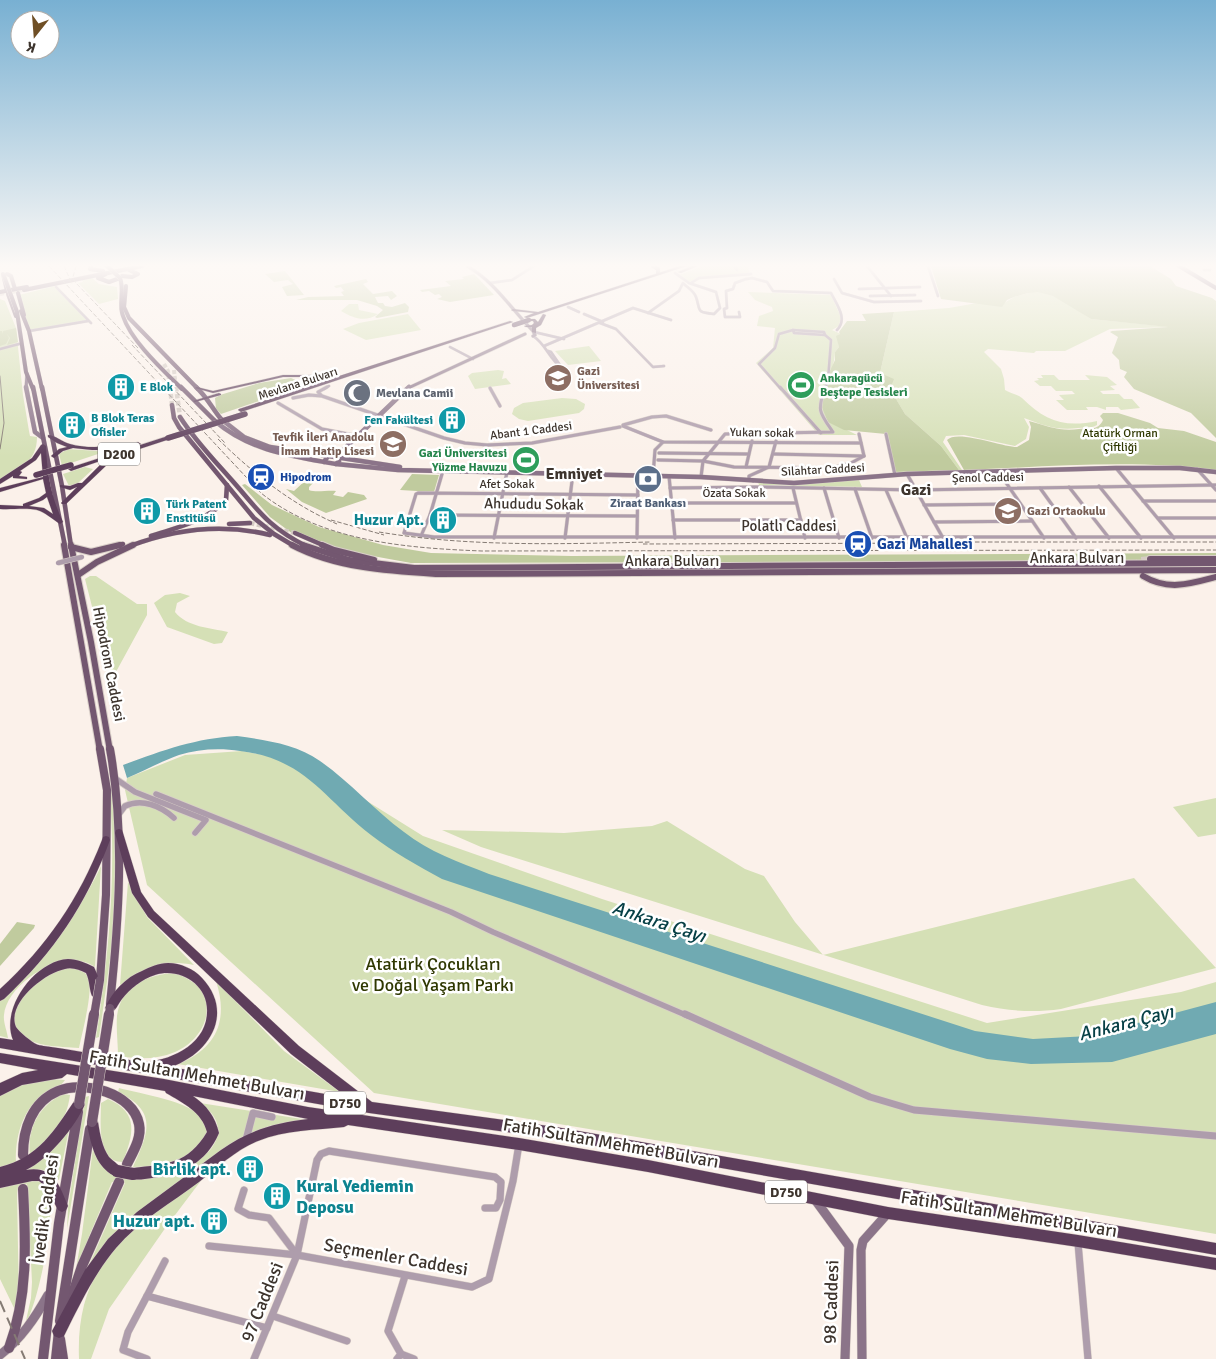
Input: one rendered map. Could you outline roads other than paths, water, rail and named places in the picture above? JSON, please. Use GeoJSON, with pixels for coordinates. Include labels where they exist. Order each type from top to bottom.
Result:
{"type":"FeatureCollection","features":[{"type":"Feature","properties":{"kind":"highway","name":"Mevlana Bulvarı"},"geometry":{"type":"LineString","coordinates":[[276,401],[293,398],[450,347],[485,329]]}},
{"type":"Feature","properties":{"kind":"highway","name":"Mevlana Bulvarı"},"geometry":{"type":"LineString","coordinates":[[71,467],[118,455],[166,437],[491,329]]}},
{"type":"Feature","properties":{"kind":"highway"},"geometry":{"type":"LineString","coordinates":[[534,329],[534,334]]}},
{"type":"Feature","properties":{"kind":"highway"},"geometry":{"type":"LineString","coordinates":[[197,388],[213,392],[283,376],[331,377],[354,374]]}},
{"type":"Feature","properties":{"kind":"highway"},"geometry":{"type":"LineString","coordinates":[[195,401],[275,378],[293,377],[302,383],[276,401]]}},
{"type":"Feature","properties":{"kind":"highway"},"geometry":{"type":"LineString","coordinates":[[50,436],[61,444],[92,448],[110,448],[140,443]]}},
{"type":"Feature","properties":{"kind":"highway","name":"Mevlana Bulvarı"},"geometry":{"type":"LineString","coordinates":[[0,490],[96,457],[166,437]]}},
{"type":"Feature","properties":{"kind":"highway"},"geometry":{"type":"LineString","coordinates":[[43,446],[43,464],[48,494],[60,522]]}},
{"type":"Feature","properties":{"kind":"highway"},"geometry":{"type":"LineString","coordinates":[[0,482],[28,464],[43,446]]}},
{"type":"Feature","properties":{"kind":"highway"},"geometry":{"type":"LineString","coordinates":[[54,456],[67,448],[102,451],[102,454],[96,457]]}},
{"type":"Feature","properties":{"kind":"highway"},"geometry":{"type":"LineString","coordinates":[[64,503],[105,463],[118,455]]}},
{"type":"Feature","properties":{"kind":"highway"},"geometry":{"type":"LineString","coordinates":[[26,478],[17,478],[15,476],[34,463],[43,464]]}},
{"type":"Feature","properties":{"kind":"highway"},"geometry":{"type":"LineString","coordinates":[[62,486],[70,488],[76,486],[96,469],[92,466],[79,466]]}},
{"type":"Feature","properties":{"kind":"highway","name":"Mevlana Bulvarı"},"geometry":{"type":"LineString","coordinates":[[0,486],[26,478],[39,477]]}},
{"type":"Feature","properties":{"kind":"highway"},"geometry":{"type":"LineString","coordinates":[[0,495],[9,487]]}},
{"type":"Feature","properties":{"kind":"highway"},"geometry":{"type":"LineString","coordinates":[[0,502],[10,506],[26,504],[41,499],[48,494]]}},
{"type":"Feature","properties":{"kind":"highway"},"geometry":{"type":"LineString","coordinates":[[0,507],[45,509],[60,522]]}},
{"type":"Feature","properties":{"kind":"highway"},"geometry":{"type":"LineString","coordinates":[[119,833],[137,893],[151,914],[295,1050],[369,1108]]}},
{"type":"Feature","properties":{"kind":"highway"},"geometry":{"type":"LineString","coordinates":[[0,996],[26,971],[72,913],[94,874],[106,840]]}},
{"type":"Feature","properties":{"kind":"highway"},"geometry":{"type":"LineString","coordinates":[[34,1049],[14,1034],[9,1023],[9,1016],[18,994],[39,975],[62,965],[71,964],[85,967],[90,970],[95,980],[96,1004]]}},
{"type":"Feature","properties":{"kind":"highway"},"geometry":{"type":"LineString","coordinates":[[110,1008],[118,994],[136,978],[152,970],[168,968],[188,973],[206,989],[212,1000],[211,1024],[207,1035],[195,1050],[169,1063],[134,1068]]}},
{"type":"Feature","properties":{"kind":"highway","name":"Fatih Sultan Mehmet Bulvarı"},"geometry":{"type":"LineString","coordinates":[[0,1043],[369,1108],[556,1133],[1216,1249]]}},
{"type":"Feature","properties":{"kind":"highway","name":"Fatih Sultan Mehmet Bulvarı"},"geometry":{"type":"LineString","coordinates":[[0,1058],[69,1071],[164,1085],[355,1120],[519,1144],[656,1167],[888,1213],[1078,1241],[1216,1264]]}},
{"type":"Feature","properties":{"kind":"highway"},"geometry":{"type":"LineString","coordinates":[[0,1090],[11,1083],[28,1077],[69,1071]]}},
{"type":"Feature","properties":{"kind":"highway"},"geometry":{"type":"LineString","coordinates":[[92,1122],[101,1155],[107,1165],[124,1173],[171,1170],[184,1165],[202,1152],[214,1133],[208,1115],[196,1104],[164,1085]]}},
{"type":"Feature","properties":{"kind":"highway"},"geometry":{"type":"LineString","coordinates":[[0,1172],[20,1167],[40,1154],[57,1136],[79,1104]]}},
{"type":"Feature","properties":{"kind":"highway"},"geometry":{"type":"LineString","coordinates":[[59,1331],[87,1279],[119,1236],[148,1211],[245,1141],[267,1132],[292,1127],[355,1120]]}},
{"type":"Feature","properties":{"kind":"highway"},"geometry":{"type":"LineString","coordinates":[[0,1182],[34,1174],[45,1176],[52,1184],[62,1206]]}},
{"type":"Feature","properties":{"kind":"main road","name":"Hipodrom Caddesi"},"geometry":{"type":"LineString","coordinates":[[20,329],[27,372],[33,388],[43,446],[60,522],[107,790],[106,895],[100,980],[86,1066]]}},
{"type":"Feature","properties":{"kind":"main road"},"geometry":{"type":"LineString","coordinates":[[525,329],[527,331],[525,334]]}},
{"type":"Feature","properties":{"kind":"main road"},"geometry":{"type":"LineString","coordinates":[[529,329],[534,334]]}},
{"type":"Feature","properties":{"kind":"main road"},"geometry":{"type":"LineString","coordinates":[[132,330],[164,364]]}},
{"type":"Feature","properties":{"kind":"main road"},"geometry":{"type":"LineString","coordinates":[[132,330],[137,339],[215,421]]}},
{"type":"Feature","properties":{"kind":"main road"},"geometry":{"type":"LineString","coordinates":[[140,330],[174,370]]}},
{"type":"Feature","properties":{"kind":"main road"},"geometry":{"type":"LineString","coordinates":[[140,330],[151,338],[208,398],[220,419]]}},
{"type":"Feature","properties":{"kind":"main road","name":"Hipodrom Caddesi"},"geometry":{"type":"LineString","coordinates":[[29,331],[54,456],[62,486],[71,547],[78,575],[116,779],[119,833],[118,930],[110,1008],[100,1068]]}},
{"type":"Feature","properties":{"kind":"main road"},"geometry":{"type":"LineString","coordinates":[[515,340],[525,334],[534,334]]}},
{"type":"Feature","properties":{"kind":"main road"},"geometry":{"type":"LineString","coordinates":[[324,462],[328,456],[343,450],[410,386],[515,340],[534,334]]}},
{"type":"Feature","properties":{"kind":"main road"},"geometry":{"type":"LineString","coordinates":[[27,372],[37,370]]}},
{"type":"Feature","properties":{"kind":"main road"},"geometry":{"type":"LineString","coordinates":[[170,374],[175,371],[182,372]]}},
{"type":"Feature","properties":{"kind":"main road"},"geometry":{"type":"LineString","coordinates":[[172,405],[175,420],[186,430]]}},
{"type":"Feature","properties":{"kind":"main road"},"geometry":{"type":"LineString","coordinates":[[180,417],[186,430]]}},
{"type":"Feature","properties":{"kind":"main road","name":"Silahtar Caddesi"},"geometry":{"type":"LineString","coordinates":[[220,419],[235,432],[269,447],[432,472]]}},
{"type":"Feature","properties":{"kind":"main road","name":"Silahtar Caddesi"},"geometry":{"type":"LineString","coordinates":[[215,421],[229,435],[249,445],[281,454],[324,462],[385,470],[573,473],[803,482],[907,474],[1116,468],[1197,469],[1216,472]]}},
{"type":"Feature","properties":{"kind":"main road","name":"Ankara Bulvarı"},"geometry":{"type":"LineString","coordinates":[[186,430],[254,518],[266,530],[282,540],[324,559],[380,571],[437,574],[1216,570]]}},
{"type":"Feature","properties":{"kind":"main road","name":"Ankara Bulvarı"},"geometry":{"type":"LineString","coordinates":[[186,430],[262,516],[285,534],[324,552],[353,560],[390,566],[435,568],[1216,563]]}},
{"type":"Feature","properties":{"kind":"main road"},"geometry":{"type":"LineString","coordinates":[[336,464],[341,458],[343,450]]}},
{"type":"Feature","properties":{"kind":"main road"},"geometry":{"type":"LineString","coordinates":[[143,539],[191,524],[209,516],[226,500],[228,493],[227,484]]}},
{"type":"Feature","properties":{"kind":"main road"},"geometry":{"type":"LineString","coordinates":[[71,547],[82,552],[89,552],[204,526],[250,524]]}},
{"type":"Feature","properties":{"kind":"main road"},"geometry":{"type":"LineString","coordinates":[[78,575],[105,556],[129,546],[211,527],[246,528],[282,540]]}},
{"type":"Feature","properties":{"kind":"main road"},"geometry":{"type":"LineString","coordinates":[[294,534],[317,544],[356,556],[435,568]]}},
{"type":"Feature","properties":{"kind":"main road"},"geometry":{"type":"LineString","coordinates":[[1150,559],[1216,559]]}},
{"type":"Feature","properties":{"kind":"main road"},"geometry":{"type":"LineString","coordinates":[[1143,576],[1155,583],[1173,587],[1216,577]]}},
{"type":"Feature","properties":{"kind":"main road","name":"İvedik Caddesi"},"geometry":{"type":"LineString","coordinates":[[43,1359],[62,1206],[86,1066]]}},
{"type":"Feature","properties":{"kind":"main road","name":"İvedik Caddesi"},"geometry":{"type":"LineString","coordinates":[[56,1359],[100,1068]]}},
{"type":"Feature","properties":{"kind":"main road"},"geometry":{"type":"LineString","coordinates":[[23,1155],[28,1122],[43,1102],[50,1096],[65,1089],[89,1089],[118,1097],[130,1107],[138,1118],[139,1133],[124,1173],[82,1266],[59,1331],[64,1359]]}},
{"type":"Feature","properties":{"kind":"main road"},"geometry":{"type":"LineString","coordinates":[[9,1348],[17,1330],[25,1290],[23,1189]]}},
{"type":"Feature","properties":{"kind":"main road","name":"98 Caddesi"},"geometry":{"type":"LineString","coordinates":[[813,1197],[836,1225],[849,1246],[846,1359]]}},
{"type":"Feature","properties":{"kind":"main road","name":"98 Caddesi"},"geometry":{"type":"LineString","coordinates":[[862,1359],[863,1300],[861,1250],[864,1241],[888,1213]]}},
{"type":"Feature","properties":{"kind":"main road","name":"98 Caddesi"},"geometry":{"type":"LineString","coordinates":[[849,1246],[861,1250]]}},
{"type":"Feature","properties":{"kind":"main road"},"geometry":{"type":"LineString","coordinates":[[0,1355],[28,1328],[51,1288]]}},
{"type":"Feature","properties":{"kind":"street"},"geometry":{"type":"LineString","coordinates":[[29,331],[40,329]]}},
{"type":"Feature","properties":{"kind":"street"},"geometry":{"type":"LineString","coordinates":[[544,346],[585,329]]}},
{"type":"Feature","properties":{"kind":"street"},"geometry":{"type":"LineString","coordinates":[[616,329],[653,367],[664,366]]}},
{"type":"Feature","properties":{"kind":"street"},"geometry":{"type":"LineString","coordinates":[[701,477],[703,461],[725,434],[821,433],[834,430],[825,422],[819,409],[819,403],[828,380],[831,340],[824,332],[784,330],[779,334],[775,348],[759,364],[821,433]]}},
{"type":"Feature","properties":{"kind":"street"},"geometry":{"type":"LineString","coordinates":[[619,332],[624,332]]}},
{"type":"Feature","properties":{"kind":"street"},"geometry":{"type":"LineString","coordinates":[[534,334],[564,339]]}},
{"type":"Feature","properties":{"kind":"street"},"geometry":{"type":"LineString","coordinates":[[534,334],[559,366],[562,368],[563,366],[548,351]]}},
{"type":"Feature","properties":{"kind":"street"},"geometry":{"type":"LineString","coordinates":[[0,349],[18,344]]}},
{"type":"Feature","properties":{"kind":"street"},"geometry":{"type":"LineString","coordinates":[[450,347],[473,358]]}},
{"type":"Feature","properties":{"kind":"street"},"geometry":{"type":"LineString","coordinates":[[322,396],[318,392],[329,386]]}},
{"type":"Feature","properties":{"kind":"street"},"geometry":{"type":"LineString","coordinates":[[490,388],[500,406]]}},
{"type":"Feature","properties":{"kind":"street","name":"Abant 1 Caddesi"},"geometry":{"type":"LineString","coordinates":[[293,398],[309,395],[322,396],[378,416]]}},
{"type":"Feature","properties":{"kind":"street"},"geometry":{"type":"LineString","coordinates":[[276,401],[322,429],[358,436]]}},
{"type":"Feature","properties":{"kind":"street"},"geometry":{"type":"LineString","coordinates":[[370,412],[386,408]]}},
{"type":"Feature","properties":{"kind":"street","name":"Abant 1 Caddesi"},"geometry":{"type":"LineString","coordinates":[[360,409],[459,443],[479,446],[521,443],[620,427]]}},
{"type":"Feature","properties":{"kind":"street","name":"Yukarı sokak"},"geometry":{"type":"LineString","coordinates":[[711,430],[666,416],[652,417],[623,426],[663,442],[861,442]]}},
{"type":"Feature","properties":{"kind":"street"},"geometry":{"type":"LineString","coordinates":[[859,434],[864,456]]}},
{"type":"Feature","properties":{"kind":"street"},"geometry":{"type":"LineString","coordinates":[[886,434],[895,475]]}},
{"type":"Feature","properties":{"kind":"street"},"geometry":{"type":"LineString","coordinates":[[746,467],[752,441]]}},
{"type":"Feature","properties":{"kind":"street"},"geometry":{"type":"LineString","coordinates":[[653,476],[655,450],[663,442]]}},
{"type":"Feature","properties":{"kind":"street"},"geometry":{"type":"LineString","coordinates":[[756,486],[749,479],[749,476],[768,468],[774,454],[776,442]]}},
{"type":"Feature","properties":{"kind":"street"},"geometry":{"type":"LineString","coordinates":[[659,452],[748,454]]}},
{"type":"Feature","properties":{"kind":"street"},"geometry":{"type":"LineString","coordinates":[[774,454],[864,456]]}},
{"type":"Feature","properties":{"kind":"street"},"geometry":{"type":"LineString","coordinates":[[658,460],[703,461],[746,467],[832,468],[851,464],[864,456]]}},
{"type":"Feature","properties":{"kind":"street"},"geometry":{"type":"LineString","coordinates":[[1116,468],[1174,538]]}},
{"type":"Feature","properties":{"kind":"street"},"geometry":{"type":"LineString","coordinates":[[1197,469],[1214,485],[1216,490]]}},
{"type":"Feature","properties":{"kind":"street"},"geometry":{"type":"LineString","coordinates":[[998,471],[1044,538]]}},
{"type":"Feature","properties":{"kind":"street"},"geometry":{"type":"LineString","coordinates":[[494,538],[507,472]]}},
{"type":"Feature","properties":{"kind":"street"},"geometry":{"type":"LineString","coordinates":[[565,538],[573,473]]}},
{"type":"Feature","properties":{"kind":"street"},"geometry":{"type":"LineString","coordinates":[[421,536],[430,515],[442,474]]}},
{"type":"Feature","properties":{"kind":"street"},"geometry":{"type":"LineString","coordinates":[[907,474],[943,538]]}},
{"type":"Feature","properties":{"kind":"street"},"geometry":{"type":"LineString","coordinates":[[637,538],[638,475]]}},
{"type":"Feature","properties":{"kind":"street"},"geometry":{"type":"LineString","coordinates":[[669,476],[675,538]]}},
{"type":"Feature","properties":{"kind":"street","name":"Şenol Caddesi"},"geometry":{"type":"LineString","coordinates":[[670,488],[756,486],[916,490],[1214,485]]}},
{"type":"Feature","properties":{"kind":"street"},"geometry":{"type":"LineString","coordinates":[[1099,486],[1141,538]]}},
{"type":"Feature","properties":{"kind":"street"},"geometry":{"type":"LineString","coordinates":[[1070,487],[1109,538]]}},
{"type":"Feature","properties":{"kind":"street"},"geometry":{"type":"LineString","coordinates":[[793,488],[806,538]]}},
{"type":"Feature","properties":{"kind":"street"},"geometry":{"type":"LineString","coordinates":[[824,488],[839,538]]}},
{"type":"Feature","properties":{"kind":"street"},"geometry":{"type":"LineString","coordinates":[[1040,488],[1076,538]]}},
{"type":"Feature","properties":{"kind":"street"},"geometry":{"type":"LineString","coordinates":[[855,489],[872,538]]}},
{"type":"Feature","properties":{"kind":"street"},"geometry":{"type":"LineString","coordinates":[[886,490],[907,538]]}},
{"type":"Feature","properties":{"kind":"street","name":"Afet Sokak"},"geometry":{"type":"LineString","coordinates":[[421,536],[404,533],[416,494],[638,495]]}},
{"type":"Feature","properties":{"kind":"street"},"geometry":{"type":"LineString","coordinates":[[1143,502],[1216,501]]}},
{"type":"Feature","properties":{"kind":"street","name":"Özata Sokak"},"geometry":{"type":"LineString","coordinates":[[671,503],[796,504]]}},
{"type":"Feature","properties":{"kind":"street"},"geometry":{"type":"LineString","coordinates":[[924,505],[1020,504]]}},
{"type":"Feature","properties":{"kind":"street","name":"Ahududu Sokak"},"geometry":{"type":"LineString","coordinates":[[430,515],[637,516]]}},
{"type":"Feature","properties":{"kind":"street"},"geometry":{"type":"LineString","coordinates":[[1158,518],[1216,518]]}},
{"type":"Feature","properties":{"kind":"street"},"geometry":{"type":"LineString","coordinates":[[673,520],[801,520]]}},
{"type":"Feature","properties":{"kind":"street"},"geometry":{"type":"LineString","coordinates":[[934,522],[1032,521]]}},
{"type":"Feature","properties":{"kind":"street","name":"Polatlı Caddesi"},"geometry":{"type":"LineString","coordinates":[[421,536],[494,538],[1216,538]]}},
{"type":"Feature","properties":{"kind":"street"},"geometry":{"type":"LineString","coordinates":[[58,563],[82,557]]}},
{"type":"Feature","properties":{"kind":"street"},"geometry":{"type":"LineString","coordinates":[[116,779],[135,792],[206,820],[195,833]]}},
{"type":"Feature","properties":{"kind":"street"},"geometry":{"type":"LineString","coordinates":[[156,794],[451,912],[492,932],[678,1013],[766,1049],[870,1097],[914,1110],[1216,1136]]}},
{"type":"Feature","properties":{"kind":"street"},"geometry":{"type":"LineString","coordinates":[[118,814],[125,805],[134,802],[144,803],[157,808],[174,818]]}},
{"type":"Feature","properties":{"kind":"street"},"geometry":{"type":"LineString","coordinates":[[245,1141],[253,1114],[272,1117]]}},
{"type":"Feature","properties":{"kind":"street","name":"Seçmenler Caddesi"},"geometry":{"type":"LineString","coordinates":[[209,1246],[296,1255],[472,1287],[489,1278],[513,1181],[519,1144]]}},
{"type":"Feature","properties":{"kind":"street","name":"97 Caddesi"},"geometry":{"type":"LineString","coordinates":[[254,1359],[296,1255],[317,1160],[321,1154],[329,1151],[496,1177],[501,1182],[500,1200],[496,1208],[485,1208]]}},
{"type":"Feature","properties":{"kind":"street"},"geometry":{"type":"LineString","coordinates":[[244,1190],[238,1209],[249,1215],[269,1218],[296,1255]]}},
{"type":"Feature","properties":{"kind":"street"},"geometry":{"type":"LineString","coordinates":[[1078,1241],[1088,1359]]}},
{"type":"Feature","properties":{"kind":"street"},"geometry":{"type":"LineString","coordinates":[[147,1359],[123,1350],[128,1332],[165,1261]]}},
{"type":"Feature","properties":{"kind":"street"},"geometry":{"type":"LineString","coordinates":[[405,1276],[388,1331],[399,1357],[414,1359]]}},
{"type":"Feature","properties":{"kind":"street"},"geometry":{"type":"LineString","coordinates":[[147,1296],[267,1328]]}},
{"type":"Feature","properties":{"kind":"street"},"geometry":{"type":"LineString","coordinates":[[272,1316],[346,1342]]}},
{"type":"Feature","properties":{"kind":"water"},"geometry":{"type":"Polygon","coordinates":[[[237,736],[280,744],[311,755],[331,769],[382,815],[414,839],[434,851],[489,874],[975,1031],[1033,1039],[1089,1036],[1216,1002],[1216,1034],[1112,1062],[1031,1064],[987,1059],[950,1049],[442,879],[397,853],[371,835],[298,771],[282,762],[263,755],[225,750],[194,751],[173,757],[127,778],[123,765],[193,742],[237,736]]]}},
{"type":"Feature","properties":{"kind":"tunnel"},"geometry":{"type":"LineString","coordinates":[[164,364],[168,371],[170,389]]}},
{"type":"Feature","properties":{"kind":"tunnel"},"geometry":{"type":"LineString","coordinates":[[174,370],[176,389]]}},
{"type":"Feature","properties":{"kind":"tunnel"},"geometry":{"type":"LineString","coordinates":[[170,387],[172,405]]}},
{"type":"Feature","properties":{"kind":"tunnel"},"geometry":{"type":"LineString","coordinates":[[176,387],[180,417]]}},
{"type":"Feature","properties":{"kind":"tunnel"},"geometry":{"type":"LineString","coordinates":[[250,523],[295,533]]}},
{"type":"Feature","properties":{"kind":"tunnel"},"geometry":{"type":"LineString","coordinates":[[1135,566],[1140,560],[1150,559]]}},
{"type":"Feature","properties":{"kind":"tram line"},"geometry":{"type":"LineString","coordinates":[[0,376],[4,423],[0,449]]}},
{"type":"Feature","properties":{"kind":"railway"},"geometry":{"type":"LineString","coordinates":[[108,329],[261,493],[285,509],[311,522],[338,532],[366,539],[424,548],[482,551],[1216,550]]}},
{"type":"Feature","properties":{"kind":"railway"},"geometry":{"type":"LineString","coordinates":[[120,329],[138,348]]}},
{"type":"Feature","properties":{"kind":"railway"},"geometry":{"type":"LineString","coordinates":[[132,345],[225,443]]}},
{"type":"Feature","properties":{"kind":"railway"},"geometry":{"type":"LineString","coordinates":[[218,439],[245,464],[289,498],[337,524]]}},
{"type":"Feature","properties":{"kind":"railway"},"geometry":{"type":"LineString","coordinates":[[331,520],[384,535]]}},
{"type":"Feature","properties":{"kind":"railway"},"geometry":{"type":"LineString","coordinates":[[379,532],[413,537],[481,542],[549,544],[651,542]]}},
{"type":"Feature","properties":{"kind":"railway"},"geometry":{"type":"LineString","coordinates":[[949,542],[1216,542]]}},
{"type":"Feature","properties":{"kind":"railway"},"geometry":{"type":"LineString","coordinates":[[643,544],[956,543]]}},
{"type":"Feature","properties":{"kind":"railway"},"geometry":{"type":"LineString","coordinates":[[0,1301],[25,1359]]}},
{"type":"Feature","properties":{"kind":"place","name":"Gazi Üniversitesi"},"geometry":{"type":"Point","coordinates":[558,378]}},
{"type":"Feature","properties":{"kind":"place","name":"Ankaragücü Beştepe Tesisleri"},"geometry":{"type":"Point","coordinates":[801,385]}},
{"type":"Feature","properties":{"kind":"place","name":"E Blok"},"geometry":{"type":"Point","coordinates":[121,387]}},
{"type":"Feature","properties":{"kind":"place","name":"Mevlana Camii"},"geometry":{"type":"Point","coordinates":[357,393]}},
{"type":"Feature","properties":{"kind":"place","name":"Fen Fakültesi"},"geometry":{"type":"Point","coordinates":[452,420]}},
{"type":"Feature","properties":{"kind":"place","name":"B Blok Teras Ofisler"},"geometry":{"type":"Point","coordinates":[72,425]}},
{"type":"Feature","properties":{"kind":"place","name":"Tevfik İleri Anadolu İmam Hatip Lisesi"},"geometry":{"type":"Point","coordinates":[393,444]}},
{"type":"Feature","properties":{"kind":"place","name":"Gazi Üniversitesi Yüzme Havuzu"},"geometry":{"type":"Point","coordinates":[526,460]}},
{"type":"Feature","properties":{"kind":"place","name":"Hipodrom"},"geometry":{"type":"Point","coordinates":[261,477]}},
{"type":"Feature","properties":{"kind":"place","name":"Ziraat Bankası"},"geometry":{"type":"Point","coordinates":[648,479]}},
{"type":"Feature","properties":{"kind":"place","name":"Türk Patent Enstitüsü"},"geometry":{"type":"Point","coordinates":[147,511]}},
{"type":"Feature","properties":{"kind":"place","name":"Gazi Ortaokulu"},"geometry":{"type":"Point","coordinates":[1008,511]}},
{"type":"Feature","properties":{"kind":"place","name":"Huzur Apt."},"geometry":{"type":"Point","coordinates":[443,520]}},
{"type":"Feature","properties":{"kind":"place","name":"Gazi Mahallesi"},"geometry":{"type":"Point","coordinates":[858,544]}},
{"type":"Feature","properties":{"kind":"place","name":"Birlik apt."},"geometry":{"type":"Point","coordinates":[250,1169]}},
{"type":"Feature","properties":{"kind":"place","name":"Kural Yediemin Deposu"},"geometry":{"type":"Point","coordinates":[277,1196]}},
{"type":"Feature","properties":{"kind":"place","name":"Huzur apt."},"geometry":{"type":"Point","coordinates":[214,1221]}},
{"type":"Feature","properties":{"kind":"district","name":"Emniyet"},"geometry":{"type":"Point","coordinates":[574,474]}},
{"type":"Feature","properties":{"kind":"district","name":"Gazi"},"geometry":{"type":"Point","coordinates":[916,490]}},
{"type":"Feature","properties":{"kind":"park label","name":"Atatürk Orman Çiftliği"},"geometry":{"type":"Point","coordinates":[1120,440]}},
{"type":"Feature","properties":{"kind":"park label","name":"Atatürk Çocukları ve Doğal Yaşam Parkı"},"geometry":{"type":"Point","coordinates":[433,974]}},
{"type":"Feature","properties":{"kind":"water label","name":"Ankara Çayı"},"geometry":{"type":"Point","coordinates":[659,922]}},
{"type":"Feature","properties":{"kind":"water label","name":"Ankara Çayı"},"geometry":{"type":"Point","coordinates":[1126,1023]}}]}
